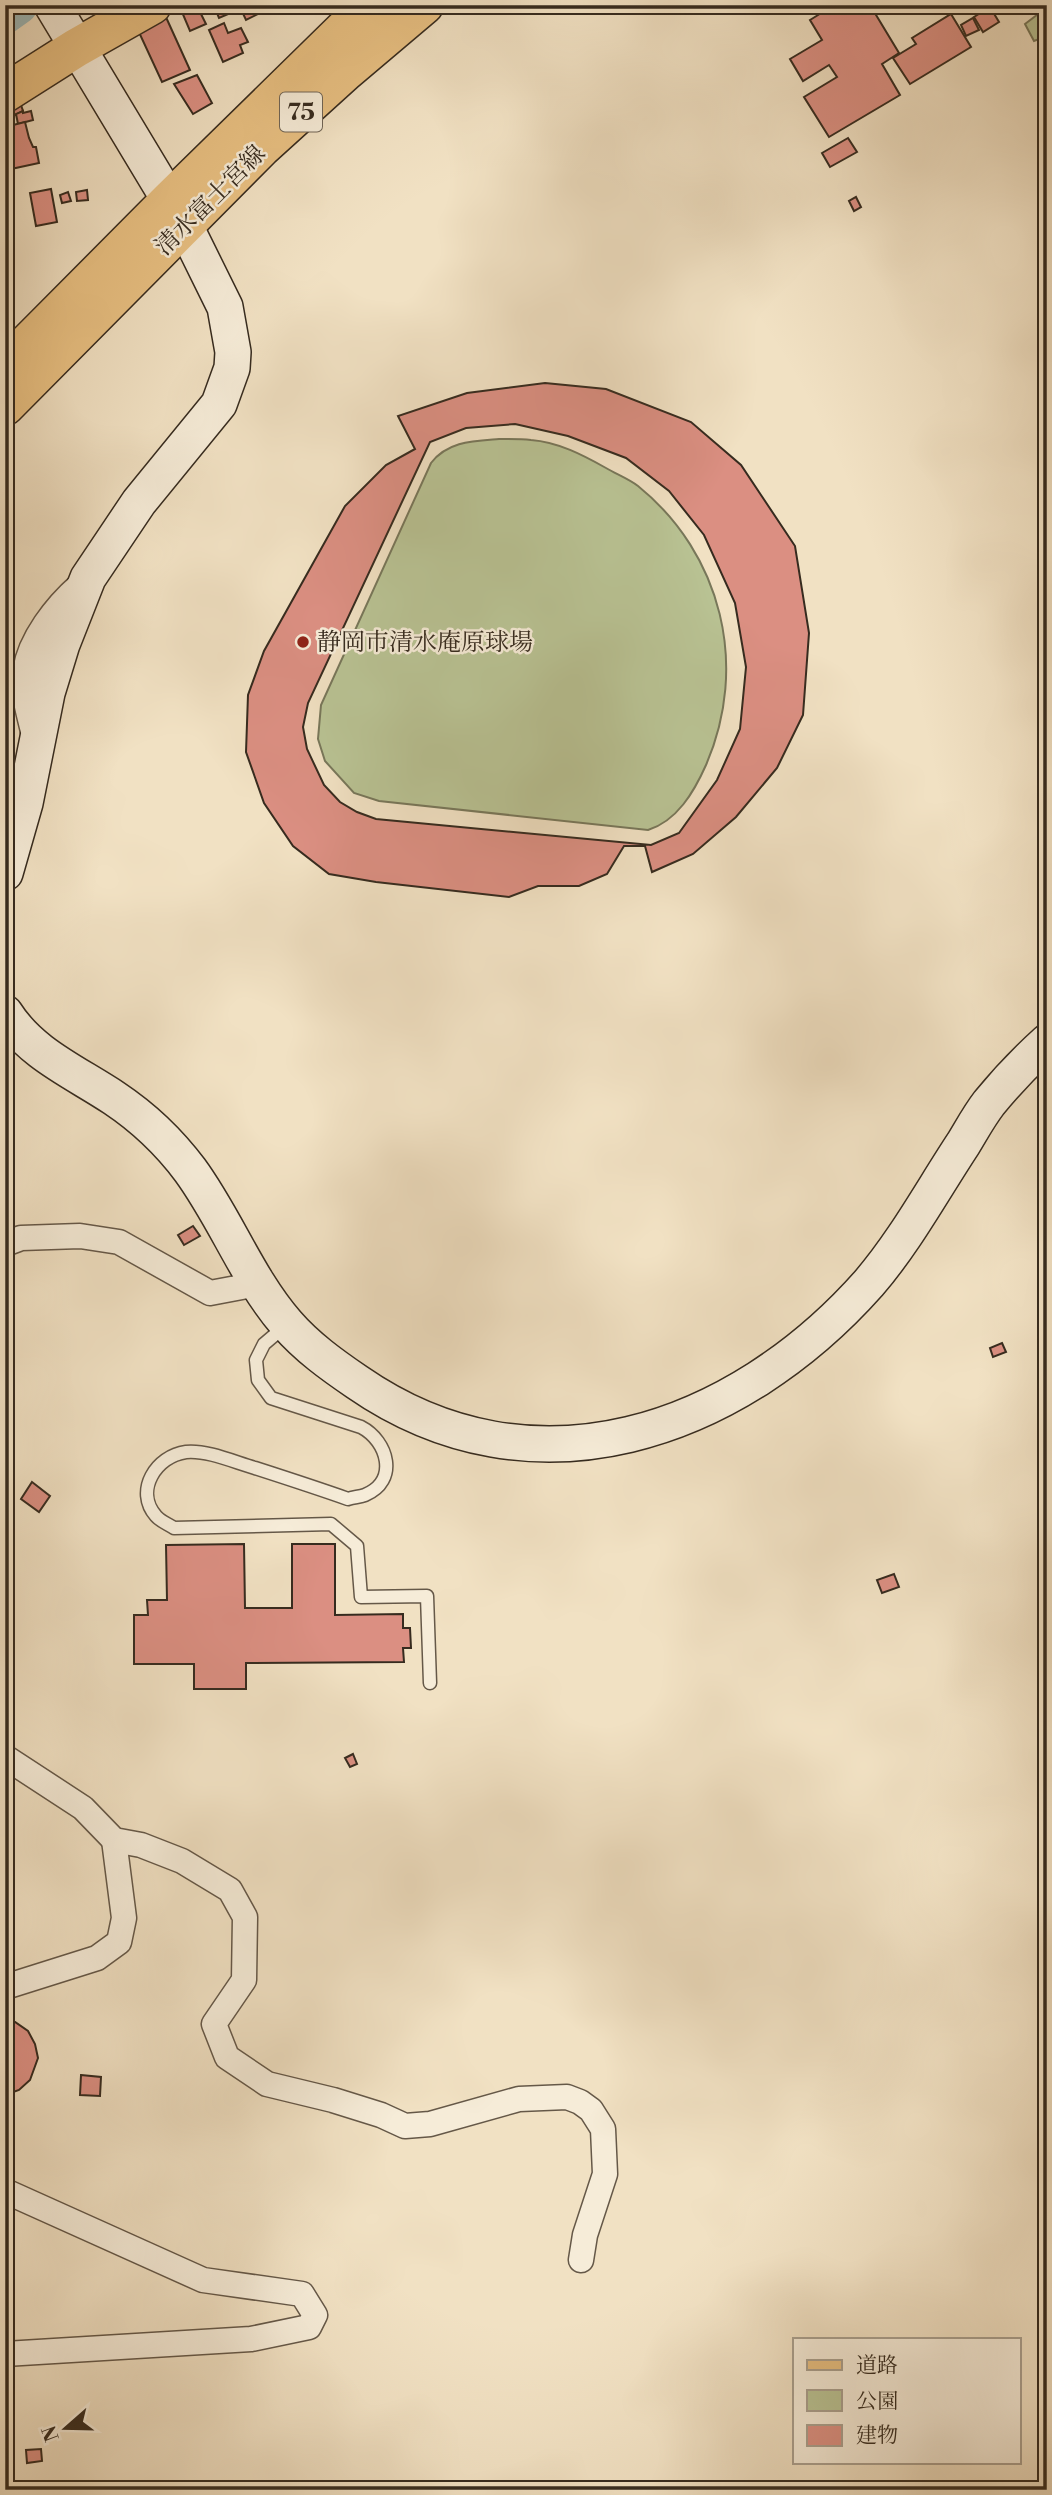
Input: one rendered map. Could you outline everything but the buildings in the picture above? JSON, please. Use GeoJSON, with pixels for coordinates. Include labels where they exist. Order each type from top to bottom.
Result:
{"type":"FeatureCollection","features":[{"type":"Feature","properties":{"kind":"main road"},"geometry":{"type":"LineString","coordinates":[[5,93],[76,48],[152,5]]}},
{"type":"Feature","properties":{"kind":"main road","name":"清水富士宮線"},"geometry":{"type":"LineString","coordinates":[[5,406],[369,5]]}},
{"type":"Feature","properties":{"kind":"main road","name":"清水富士宮線"},"geometry":{"type":"LineString","coordinates":[[5,366],[177,214],[261,148],[424,5]]}},
{"type":"Feature","properties":{"kind":"street"},"geometry":{"type":"LineString","coordinates":[[5,873],[25,803],[47,693],[62,644],[88,578],[139,502],[219,404],[232,368],[233,352],[225,307],[177,214],[52,5]]}},
{"type":"Feature","properties":{"kind":"street"},"geometry":{"type":"LineString","coordinates":[[5,1013],[36,1050],[117,1100],[164,1138],[192,1174],[258,1284],[287,1324],[325,1360],[383,1400],[445,1428],[475,1437],[541,1445],[587,1443],[632,1435],[682,1419],[771,1370],[807,1344],[868,1284],[898,1247],[988,1105],[1047,1042]]}},
{"type":"Feature","properties":{"kind":"street"},"geometry":{"type":"LineString","coordinates":[[5,1244],[21,1238],[80,1236],[119,1242],[210,1293],[258,1284]]}},
{"type":"Feature","properties":{"kind":"street"},"geometry":{"type":"LineString","coordinates":[[5,1758],[83,1808],[114,1840],[141,1845],[182,1861],[230,1890],[245,1917],[244,1980],[214,2024],[227,2057],[267,2084],[333,2100],[381,2115],[405,2126],[430,2124],[519,2099],[567,2097],[591,2110],[603,2129],[605,2174],[585,2235],[581,2260]]}},
{"type":"Feature","properties":{"kind":"street"},"geometry":{"type":"LineString","coordinates":[[5,1987],[97,1958],[119,1942],[124,1918],[114,1840]]}},
{"type":"Feature","properties":{"kind":"street"},"geometry":{"type":"LineString","coordinates":[[5,2190],[203,2280],[302,2294],[315,2315],[309,2327],[251,2339],[5,2354]]}},
{"type":"Feature","properties":{"kind":"lane"},"geometry":{"type":"LineString","coordinates":[[287,1324],[264,1343],[257,1360],[258,1380],[271,1398],[361,1427],[374,1434],[385,1451],[387,1469],[379,1485],[366,1495],[348,1499],[216,1456],[186,1452],[166,1459],[152,1472],[146,1500],[156,1517],[174,1528],[331,1524],[357,1546],[361,1597],[427,1596],[429,1683]]}},
{"type":"Feature","properties":{"kind":"green space"},"geometry":{"type":"Polygon","coordinates":[[[1044,5],[1047,5],[1047,36],[1034,41],[1025,24],[1046,8],[1044,5]]]}},
{"type":"Feature","properties":{"kind":"green space"},"geometry":{"type":"Polygon","coordinates":[[[499,439],[541,441],[561,446],[634,483],[667,513],[690,544],[708,578],[720,614],[726,651],[725,689],[719,727],[706,765],[690,795],[668,820],[648,830],[379,801],[354,793],[325,761],[318,739],[321,705],[431,463],[453,446],[499,439]]]}},
{"type":"Feature","properties":{"kind":"waterway"},"geometry":{"type":"LineString","coordinates":[[5,15],[19,5]]}},
{"type":"Feature","properties":{"kind":"place","name":"静岡市清水庵原球場"},"geometry":{"type":"Point","coordinates":[303,642]}}]}
